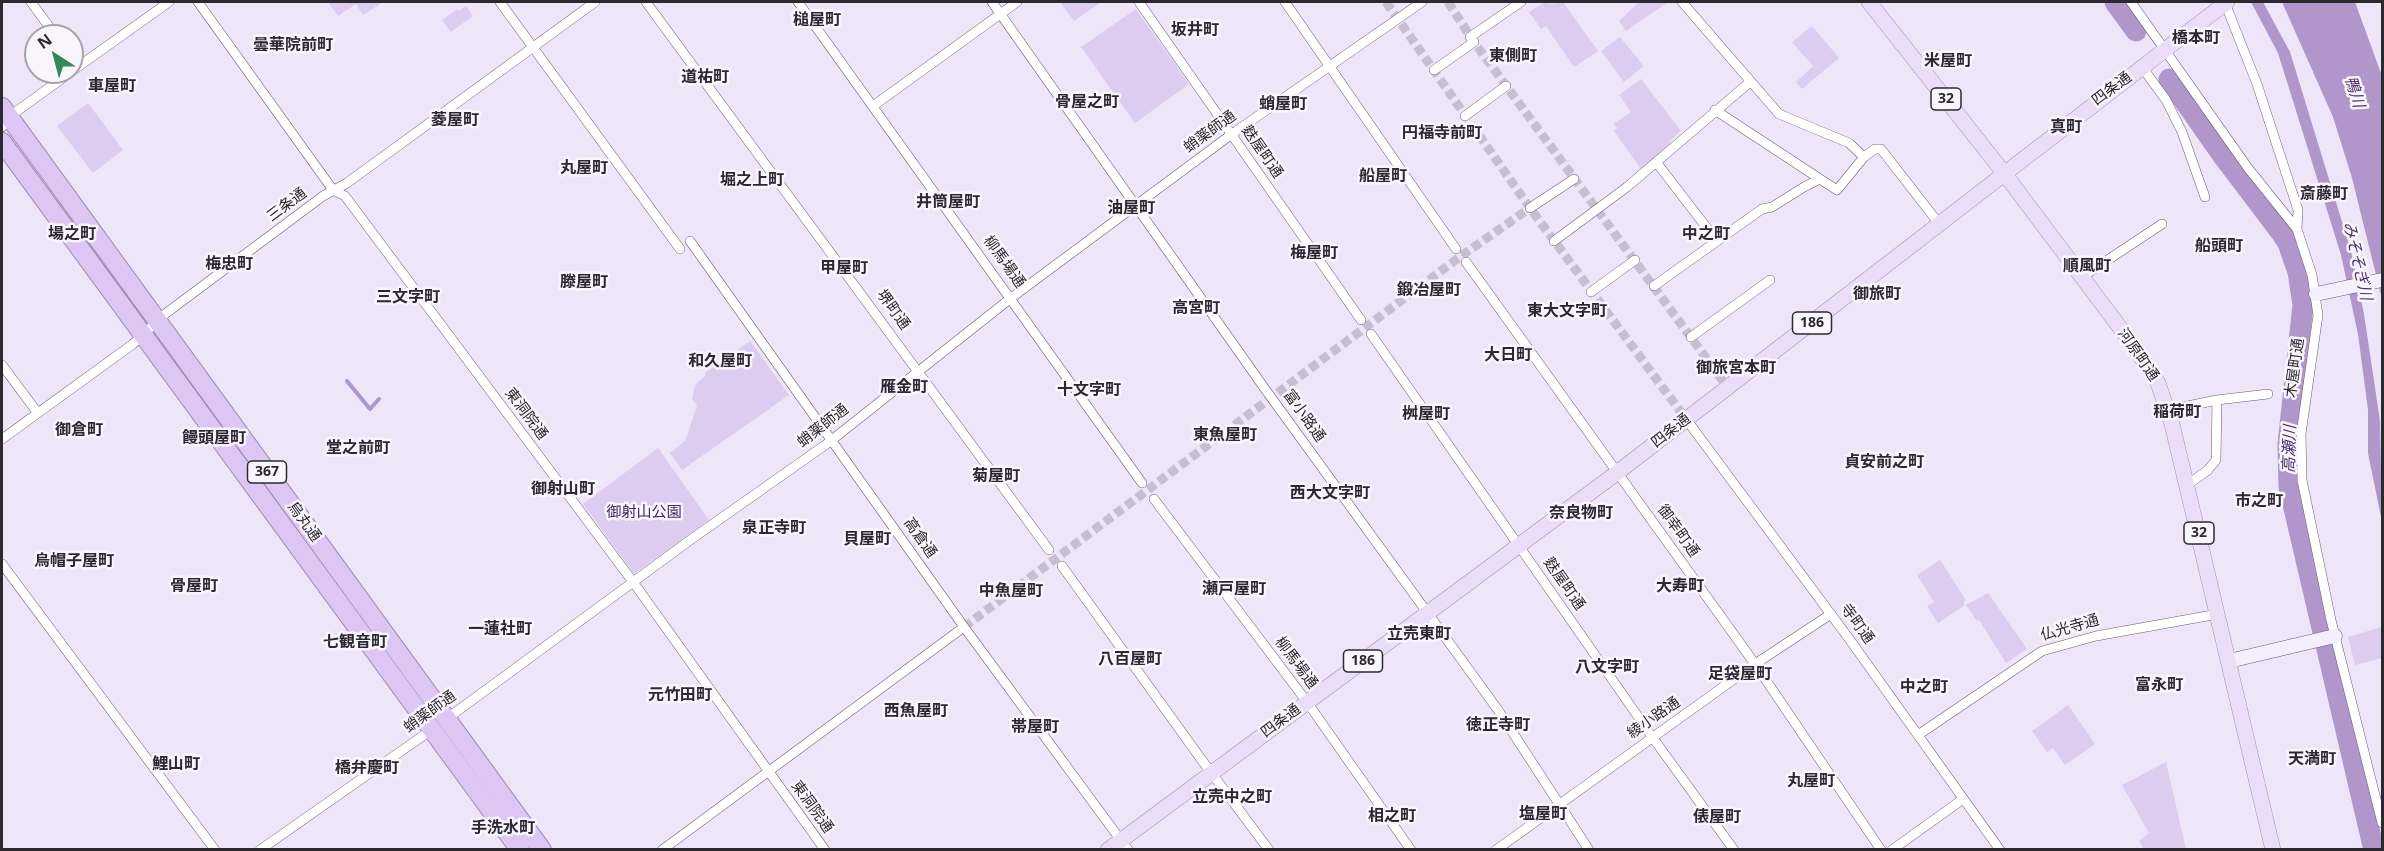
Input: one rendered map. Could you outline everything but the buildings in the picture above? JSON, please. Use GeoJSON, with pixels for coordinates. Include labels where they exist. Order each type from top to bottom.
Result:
{"type":"FeatureCollection","features":[{"type":"Feature","properties":{"kind":"highway","name":"烏丸通"},"geometry":{"type":"LineString","coordinates":[[4,118],[448,718],[542,849]]}},
{"type":"Feature","properties":{"kind":"highway","name":"烏丸通"},"geometry":{"type":"LineString","coordinates":[[2,142],[520,849]]}},
{"type":"Feature","properties":{"kind":"main road","name":"河原町通"},"geometry":{"type":"LineString","coordinates":[[1869,2],[2004,173],[2152,372],[2168,410],[2273,849]]}},
{"type":"Feature","properties":{"kind":"main road","name":"四条通"},"geometry":{"type":"LineString","coordinates":[[1108,849],[1125,844],[1211,773],[1618,472],[2226,2]]}},
{"type":"Feature","properties":{"kind":"street"},"geometry":{"type":"LineString","coordinates":[[31,2],[47,24]]}},
{"type":"Feature","properties":{"kind":"street"},"geometry":{"type":"LineString","coordinates":[[84,59],[168,2]]}},
{"type":"Feature","properties":{"kind":"street","name":"東洞院通"},"geometry":{"type":"LineString","coordinates":[[198,2],[333,190],[345,196],[633,582],[825,849]]}},
{"type":"Feature","properties":{"kind":"street"},"geometry":{"type":"LineString","coordinates":[[500,2],[680,249]]}},
{"type":"Feature","properties":{"kind":"street","name":"三条通"},"geometry":{"type":"LineString","coordinates":[[2,439],[133,344],[156,322],[333,190],[347,183],[595,2]]}},
{"type":"Feature","properties":{"kind":"street","name":"堺町通"},"geometry":{"type":"LineString","coordinates":[[646,2],[1049,549]]}},
{"type":"Feature","properties":{"kind":"street","name":"柳馬場通"},"geometry":{"type":"LineString","coordinates":[[798,2],[1142,483]]}},
{"type":"Feature","properties":{"kind":"street","name":"富小路通"},"geometry":{"type":"LineString","coordinates":[[992,2],[1265,389],[1429,612],[1498,710],[1589,849]]}},
{"type":"Feature","properties":{"kind":"street"},"geometry":{"type":"LineString","coordinates":[[873,106],[1017,2]]}},
{"type":"Feature","properties":{"kind":"street","name":"麩屋町通"},"geometry":{"type":"LineString","coordinates":[[1139,2],[1361,320]]}},
{"type":"Feature","properties":{"kind":"street"},"geometry":{"type":"LineString","coordinates":[[1285,2],[1456,249]]}},
{"type":"Feature","properties":{"kind":"street","name":"蛸薬師通"},"geometry":{"type":"LineString","coordinates":[[260,849],[448,718],[832,439],[1011,298],[1232,134],[1422,2]]}},
{"type":"Feature","properties":{"kind":"street"},"geometry":{"type":"LineString","coordinates":[[1434,70],[1521,2]]}},
{"type":"Feature","properties":{"kind":"street"},"geometry":{"type":"LineString","coordinates":[[1682,2],[1779,114],[1849,143],[1864,157]]}},
{"type":"Feature","properties":{"kind":"street","name":"木屋町通"},"geometry":{"type":"LineString","coordinates":[[2131,2],[2248,168],[2297,229],[2312,275],[2318,315],[2301,434],[2302,480],[2332,637],[2382,823]]}},
{"type":"Feature","properties":{"kind":"street"},"geometry":{"type":"LineString","coordinates":[[2226,2],[2257,84],[2298,210],[2297,229]]}},
{"type":"Feature","properties":{"kind":"street"},"geometry":{"type":"LineString","coordinates":[[2142,67],[2166,100],[2181,132],[2205,197]]}},
{"type":"Feature","properties":{"kind":"street"},"geometry":{"type":"LineString","coordinates":[[1554,241],[1612,199],[1750,82]]}},
{"type":"Feature","properties":{"kind":"street"},"geometry":{"type":"LineString","coordinates":[[4,118],[50,84]]}},
{"type":"Feature","properties":{"kind":"street"},"geometry":{"type":"LineString","coordinates":[[1466,116],[1506,86]]}},
{"type":"Feature","properties":{"kind":"street"},"geometry":{"type":"LineString","coordinates":[[1715,110],[1837,190],[1864,157],[1875,149],[1881,149],[1940,225]]}},
{"type":"Feature","properties":{"kind":"street"},"geometry":{"type":"LineString","coordinates":[[1656,162],[1717,241]]}},
{"type":"Feature","properties":{"kind":"street"},"geometry":{"type":"LineString","coordinates":[[1530,208],[1574,179]]}},
{"type":"Feature","properties":{"kind":"street"},"geometry":{"type":"LineString","coordinates":[[1654,286],[1762,209],[1772,207],[1793,192],[1820,179]]}},
{"type":"Feature","properties":{"kind":"street"},"geometry":{"type":"LineString","coordinates":[[2082,277],[2162,224]]}},
{"type":"Feature","properties":{"kind":"street","name":"高倉通"},"geometry":{"type":"LineString","coordinates":[[690,241],[964,627],[1125,844]]}},
{"type":"Feature","properties":{"kind":"street"},"geometry":{"type":"LineString","coordinates":[[1591,292],[1635,260]]}},
{"type":"Feature","properties":{"kind":"street","name":"御幸町通"},"geometry":{"type":"LineString","coordinates":[[1466,262],[1755,664],[1881,849]]}},
{"type":"Feature","properties":{"kind":"street"},"geometry":{"type":"LineString","coordinates":[[1691,337],[1770,280]]}},
{"type":"Feature","properties":{"kind":"street"},"geometry":{"type":"LineString","coordinates":[[2316,294],[2382,280]]}},
{"type":"Feature","properties":{"kind":"street","name":"麩屋町通"},"geometry":{"type":"LineString","coordinates":[[1371,334],[1653,738],[1734,849]]}},
{"type":"Feature","properties":{"kind":"street"},"geometry":{"type":"LineString","coordinates":[[2,364],[37,412]]}},
{"type":"Feature","properties":{"kind":"street"},"geometry":{"type":"LineString","coordinates":[[2168,410],[2217,400],[2268,394]]}},
{"type":"Feature","properties":{"kind":"street"},"geometry":{"type":"LineString","coordinates":[[2187,485],[2208,470],[2216,460],[2217,400]]}},
{"type":"Feature","properties":{"kind":"street","name":"寺町通"},"geometry":{"type":"LineString","coordinates":[[1686,419],[1831,614],[2000,849]]}},
{"type":"Feature","properties":{"kind":"street","name":"柳馬場通"},"geometry":{"type":"LineString","coordinates":[[1154,499],[1307,702],[1411,849]]}},
{"type":"Feature","properties":{"kind":"street"},"geometry":{"type":"LineString","coordinates":[[2,564],[215,849]]}},
{"type":"Feature","properties":{"kind":"street"},"geometry":{"type":"LineString","coordinates":[[1062,567],[1269,849]]}},
{"type":"Feature","properties":{"kind":"street","name":"綾小路通"},"geometry":{"type":"LineString","coordinates":[[1496,849],[1755,664],[1831,614]]}},
{"type":"Feature","properties":{"kind":"street","name":"仏光寺通"},"geometry":{"type":"LineString","coordinates":[[1918,735],[2042,651],[2096,636],[2217,614]]}},
{"type":"Feature","properties":{"kind":"street"},"geometry":{"type":"LineString","coordinates":[[662,849],[964,627]]}},
{"type":"Feature","properties":{"kind":"street"},"geometry":{"type":"LineString","coordinates":[[2229,661],[2332,637]]}},
{"type":"Feature","properties":{"kind":"street"},"geometry":{"type":"LineString","coordinates":[[1892,849],[1963,800]]}},
{"type":"Feature","properties":{"kind":"green space"},"geometry":{"type":"Polygon","coordinates":[[[328,2],[383,2],[363,15],[356,4],[338,16],[328,2]]]}},
{"type":"Feature","properties":{"kind":"green space"},"geometry":{"type":"Polygon","coordinates":[[[1060,2],[1101,2],[1074,21],[1060,2]]]}},
{"type":"Feature","properties":{"kind":"green space"},"geometry":{"type":"Polygon","coordinates":[[[1545,2],[1551,4],[1563,2],[1598,51],[1574,67],[1546,26],[1541,29],[1529,12],[1545,2]]]}},
{"type":"Feature","properties":{"kind":"green space"},"geometry":{"type":"Polygon","coordinates":[[[1639,2],[1668,2],[1626,31],[1619,21],[1639,2]]]}},
{"type":"Feature","properties":{"kind":"green space"},"geometry":{"type":"Polygon","coordinates":[[[466,6],[473,16],[451,32],[442,20],[457,9],[459,11],[466,6]]]}},
{"type":"Feature","properties":{"kind":"green space"},"geometry":{"type":"Polygon","coordinates":[[[1136,9],[1189,84],[1135,123],[1081,47],[1136,9]]]}},
{"type":"Feature","properties":{"kind":"green space"},"geometry":{"type":"Polygon","coordinates":[[[1812,26],[1839,58],[1802,89],[1796,82],[1813,66],[1792,42],[1812,26]]]}},
{"type":"Feature","properties":{"kind":"green space"},"geometry":{"type":"Polygon","coordinates":[[[1620,37],[1644,66],[1624,82],[1601,51],[1620,37]]]}},
{"type":"Feature","properties":{"kind":"green space"},"geometry":{"type":"Polygon","coordinates":[[[1641,79],[1681,131],[1669,142],[1671,145],[1641,169],[1614,131],[1617,128],[1614,124],[1631,112],[1619,95],[1641,79]]]}},
{"type":"Feature","properties":{"kind":"green space"},"geometry":{"type":"Polygon","coordinates":[[[88,103],[123,150],[93,173],[57,126],[88,103]]]}},
{"type":"Feature","properties":{"kind":"green space"},"geometry":{"type":"Polygon","coordinates":[[[750,341],[789,395],[682,470],[670,453],[685,441],[697,405],[692,399],[695,385],[705,376],[705,373],[750,341]]]}},
{"type":"Feature","properties":{"kind":"green space","name":"御射山公園"},"geometry":{"type":"Polygon","coordinates":[[[658,448],[709,520],[634,574],[583,504],[658,448]]]}},
{"type":"Feature","properties":{"kind":"green space"},"geometry":{"type":"Polygon","coordinates":[[[1940,560],[1966,600],[1963,602],[1965,605],[1938,623],[1927,606],[1934,602],[1917,575],[1940,560]]]}},
{"type":"Feature","properties":{"kind":"green space"},"geometry":{"type":"Polygon","coordinates":[[[1988,593],[2027,649],[2006,663],[1979,620],[1977,621],[1966,605],[1988,593]]]}},
{"type":"Feature","properties":{"kind":"green space"},"geometry":{"type":"Polygon","coordinates":[[[2382,627],[2382,658],[2355,665],[2348,637],[2382,627]]]}},
{"type":"Feature","properties":{"kind":"green space"},"geometry":{"type":"Polygon","coordinates":[[[2068,705],[2095,744],[2065,765],[2053,748],[2047,752],[2032,731],[2068,705]]]}},
{"type":"Feature","properties":{"kind":"green space"},"geometry":{"type":"Polygon","coordinates":[[[2166,762],[2186,849],[2144,849],[2139,841],[2149,833],[2122,785],[2166,762]]]}},
{"type":"Feature","properties":{"kind":"water"},"geometry":{"type":"Polygon","coordinates":[[[2251,2],[2263,2],[2290,52],[2351,251],[2364,314],[2380,421],[2382,522],[2368,453],[2368,410],[2358,334],[2341,255],[2278,53],[2251,2]]]}},
{"type":"Feature","properties":{"kind":"water","name":"鴨川"},"geometry":{"type":"Polygon","coordinates":[[[2282,2],[2355,2],[2382,76],[2382,299],[2352,178],[2333,117],[2282,2]]]}},
{"type":"Feature","properties":{"kind":"waterway","name":"高瀬川"},"geometry":{"type":"LineString","coordinates":[[2115,2],[2136,31]]}},
{"type":"Feature","properties":{"kind":"waterway","name":"高瀬川"},"geometry":{"type":"LineString","coordinates":[[2169,79],[2282,234],[2288,243],[2298,272],[2303,305],[2288,444],[2289,487],[2374,850]]}},
{"type":"Feature","properties":{"kind":"waterway"},"geometry":{"type":"LineString","coordinates":[[347,381],[370,409],[379,399]]}},
{"type":"Feature","properties":{"kind":"tunnel"},"geometry":{"type":"LineString","coordinates":[[1386,2],[1530,208],[1686,419]]}},
{"type":"Feature","properties":{"kind":"tunnel"},"geometry":{"type":"LineString","coordinates":[[1448,2],[1474,42],[1728,388]]}},
{"type":"Feature","properties":{"kind":"tunnel"},"geometry":{"type":"LineString","coordinates":[[964,627],[1461,256],[1530,208]]}},
{"type":"Feature","properties":{"kind":"district","name":"槌屋町"},"geometry":{"type":"Point","coordinates":[817,20]}},
{"type":"Feature","properties":{"kind":"district","name":"坂井町"},"geometry":{"type":"Point","coordinates":[1195,30]}},
{"type":"Feature","properties":{"kind":"district","name":"橋本町"},"geometry":{"type":"Point","coordinates":[2196,38]}},
{"type":"Feature","properties":{"kind":"district","name":"曇華院前町"},"geometry":{"type":"Point","coordinates":[293,45]}},
{"type":"Feature","properties":{"kind":"district","name":"東側町"},"geometry":{"type":"Point","coordinates":[1513,56]}},
{"type":"Feature","properties":{"kind":"district","name":"米屋町"},"geometry":{"type":"Point","coordinates":[1948,61]}},
{"type":"Feature","properties":{"kind":"district","name":"道祐町"},"geometry":{"type":"Point","coordinates":[705,77]}},
{"type":"Feature","properties":{"kind":"district","name":"車屋町"},"geometry":{"type":"Point","coordinates":[112,86]}},
{"type":"Feature","properties":{"kind":"district","name":"骨屋之町"},"geometry":{"type":"Point","coordinates":[1087,102]}},
{"type":"Feature","properties":{"kind":"district","name":"蛸屋町"},"geometry":{"type":"Point","coordinates":[1283,104]}},
{"type":"Feature","properties":{"kind":"district","name":"菱屋町"},"geometry":{"type":"Point","coordinates":[455,120]}},
{"type":"Feature","properties":{"kind":"district","name":"真町"},"geometry":{"type":"Point","coordinates":[2066,127]}},
{"type":"Feature","properties":{"kind":"district","name":"円福寺前町"},"geometry":{"type":"Point","coordinates":[1442,133]}},
{"type":"Feature","properties":{"kind":"district","name":"丸屋町"},"geometry":{"type":"Point","coordinates":[584,168]}},
{"type":"Feature","properties":{"kind":"district","name":"船屋町"},"geometry":{"type":"Point","coordinates":[1383,176]}},
{"type":"Feature","properties":{"kind":"district","name":"堀之上町"},"geometry":{"type":"Point","coordinates":[752,180]}},
{"type":"Feature","properties":{"kind":"district","name":"斎藤町"},"geometry":{"type":"Point","coordinates":[2324,194]}},
{"type":"Feature","properties":{"kind":"district","name":"井筒屋町"},"geometry":{"type":"Point","coordinates":[948,202]}},
{"type":"Feature","properties":{"kind":"district","name":"油屋町"},"geometry":{"type":"Point","coordinates":[1131,208]}},
{"type":"Feature","properties":{"kind":"district","name":"場之町"},"geometry":{"type":"Point","coordinates":[72,234]}},
{"type":"Feature","properties":{"kind":"district","name":"中之町"},"geometry":{"type":"Point","coordinates":[1706,234]}},
{"type":"Feature","properties":{"kind":"district","name":"船頭町"},"geometry":{"type":"Point","coordinates":[2219,246]}},
{"type":"Feature","properties":{"kind":"district","name":"梅屋町"},"geometry":{"type":"Point","coordinates":[1314,253]}},
{"type":"Feature","properties":{"kind":"district","name":"梅忠町"},"geometry":{"type":"Point","coordinates":[229,264]}},
{"type":"Feature","properties":{"kind":"district","name":"順風町"},"geometry":{"type":"Point","coordinates":[2087,266]}},
{"type":"Feature","properties":{"kind":"district","name":"甲屋町"},"geometry":{"type":"Point","coordinates":[844,268]}},
{"type":"Feature","properties":{"kind":"district","name":"滕屋町"},"geometry":{"type":"Point","coordinates":[584,282]}},
{"type":"Feature","properties":{"kind":"district","name":"鍛冶屋町"},"geometry":{"type":"Point","coordinates":[1429,290]}},
{"type":"Feature","properties":{"kind":"district","name":"御旅町"},"geometry":{"type":"Point","coordinates":[1877,294]}},
{"type":"Feature","properties":{"kind":"district","name":"三文字町"},"geometry":{"type":"Point","coordinates":[408,297]}},
{"type":"Feature","properties":{"kind":"district","name":"高宮町"},"geometry":{"type":"Point","coordinates":[1196,308]}},
{"type":"Feature","properties":{"kind":"district","name":"東大文字町"},"geometry":{"type":"Point","coordinates":[1567,311]}},
{"type":"Feature","properties":{"kind":"district","name":"大日町"},"geometry":{"type":"Point","coordinates":[1508,355]}},
{"type":"Feature","properties":{"kind":"district","name":"和久屋町"},"geometry":{"type":"Point","coordinates":[720,361]}},
{"type":"Feature","properties":{"kind":"district","name":"御旅宮本町"},"geometry":{"type":"Point","coordinates":[1736,368]}},
{"type":"Feature","properties":{"kind":"district","name":"雁金町"},"geometry":{"type":"Point","coordinates":[904,387]}},
{"type":"Feature","properties":{"kind":"district","name":"十文字町"},"geometry":{"type":"Point","coordinates":[1089,390]}},
{"type":"Feature","properties":{"kind":"district","name":"稲荷町"},"geometry":{"type":"Point","coordinates":[2177,412]}},
{"type":"Feature","properties":{"kind":"district","name":"桝屋町"},"geometry":{"type":"Point","coordinates":[1426,414]}},
{"type":"Feature","properties":{"kind":"district","name":"御倉町"},"geometry":{"type":"Point","coordinates":[79,430]}},
{"type":"Feature","properties":{"kind":"district","name":"東魚屋町"},"geometry":{"type":"Point","coordinates":[1225,435]}},
{"type":"Feature","properties":{"kind":"district","name":"饅頭屋町"},"geometry":{"type":"Point","coordinates":[214,438]}},
{"type":"Feature","properties":{"kind":"district","name":"堂之前町"},"geometry":{"type":"Point","coordinates":[358,448]}},
{"type":"Feature","properties":{"kind":"district","name":"貞安前之町"},"geometry":{"type":"Point","coordinates":[1884,462]}},
{"type":"Feature","properties":{"kind":"district","name":"菊屋町"},"geometry":{"type":"Point","coordinates":[996,476]}},
{"type":"Feature","properties":{"kind":"district","name":"御射山町"},"geometry":{"type":"Point","coordinates":[563,489]}},
{"type":"Feature","properties":{"kind":"district","name":"西大文字町"},"geometry":{"type":"Point","coordinates":[1330,493]}},
{"type":"Feature","properties":{"kind":"district","name":"市之町"},"geometry":{"type":"Point","coordinates":[2259,501]}},
{"type":"Feature","properties":{"kind":"district","name":"奈良物町"},"geometry":{"type":"Point","coordinates":[1581,513]}},
{"type":"Feature","properties":{"kind":"district","name":"泉正寺町"},"geometry":{"type":"Point","coordinates":[774,528]}},
{"type":"Feature","properties":{"kind":"district","name":"貝屋町"},"geometry":{"type":"Point","coordinates":[867,539]}},
{"type":"Feature","properties":{"kind":"district","name":"烏帽子屋町"},"geometry":{"type":"Point","coordinates":[74,561]}},
{"type":"Feature","properties":{"kind":"district","name":"骨屋町"},"geometry":{"type":"Point","coordinates":[194,586]}},
{"type":"Feature","properties":{"kind":"district","name":"大寿町"},"geometry":{"type":"Point","coordinates":[1680,586]}},
{"type":"Feature","properties":{"kind":"district","name":"瀬戸屋町"},"geometry":{"type":"Point","coordinates":[1234,589]}},
{"type":"Feature","properties":{"kind":"district","name":"中魚屋町"},"geometry":{"type":"Point","coordinates":[1011,591]}},
{"type":"Feature","properties":{"kind":"district","name":"一蓮社町"},"geometry":{"type":"Point","coordinates":[500,629]}},
{"type":"Feature","properties":{"kind":"district","name":"立売東町"},"geometry":{"type":"Point","coordinates":[1419,634]}},
{"type":"Feature","properties":{"kind":"district","name":"七観音町"},"geometry":{"type":"Point","coordinates":[355,642]}},
{"type":"Feature","properties":{"kind":"district","name":"八百屋町"},"geometry":{"type":"Point","coordinates":[1130,659]}},
{"type":"Feature","properties":{"kind":"district","name":"八文字町"},"geometry":{"type":"Point","coordinates":[1607,667]}},
{"type":"Feature","properties":{"kind":"district","name":"足袋屋町"},"geometry":{"type":"Point","coordinates":[1740,674]}},
{"type":"Feature","properties":{"kind":"district","name":"富永町"},"geometry":{"type":"Point","coordinates":[2159,685]}},
{"type":"Feature","properties":{"kind":"district","name":"中之町"},"geometry":{"type":"Point","coordinates":[1924,687]}},
{"type":"Feature","properties":{"kind":"district","name":"元竹田町"},"geometry":{"type":"Point","coordinates":[680,695]}},
{"type":"Feature","properties":{"kind":"district","name":"西魚屋町"},"geometry":{"type":"Point","coordinates":[916,711]}},
{"type":"Feature","properties":{"kind":"district","name":"徳正寺町"},"geometry":{"type":"Point","coordinates":[1498,725]}},
{"type":"Feature","properties":{"kind":"district","name":"帯屋町"},"geometry":{"type":"Point","coordinates":[1035,727]}},
{"type":"Feature","properties":{"kind":"district","name":"天満町"},"geometry":{"type":"Point","coordinates":[2312,759]}},
{"type":"Feature","properties":{"kind":"district","name":"鯉山町"},"geometry":{"type":"Point","coordinates":[176,764]}},
{"type":"Feature","properties":{"kind":"district","name":"橋弁慶町"},"geometry":{"type":"Point","coordinates":[367,768]}},
{"type":"Feature","properties":{"kind":"district","name":"丸屋町"},"geometry":{"type":"Point","coordinates":[1811,781]}},
{"type":"Feature","properties":{"kind":"district","name":"立売中之町"},"geometry":{"type":"Point","coordinates":[1232,797]}},
{"type":"Feature","properties":{"kind":"district","name":"塩屋町"},"geometry":{"type":"Point","coordinates":[1543,814]}},
{"type":"Feature","properties":{"kind":"district","name":"相之町"},"geometry":{"type":"Point","coordinates":[1392,816]}},
{"type":"Feature","properties":{"kind":"district","name":"俵屋町"},"geometry":{"type":"Point","coordinates":[1717,817]}},
{"type":"Feature","properties":{"kind":"district","name":"手洗水町"},"geometry":{"type":"Point","coordinates":[503,828]}},
{"type":"Feature","properties":{"kind":"water label","name":"みそそぎ川"},"geometry":{"type":"Point","coordinates":[2357,261]}}]}
